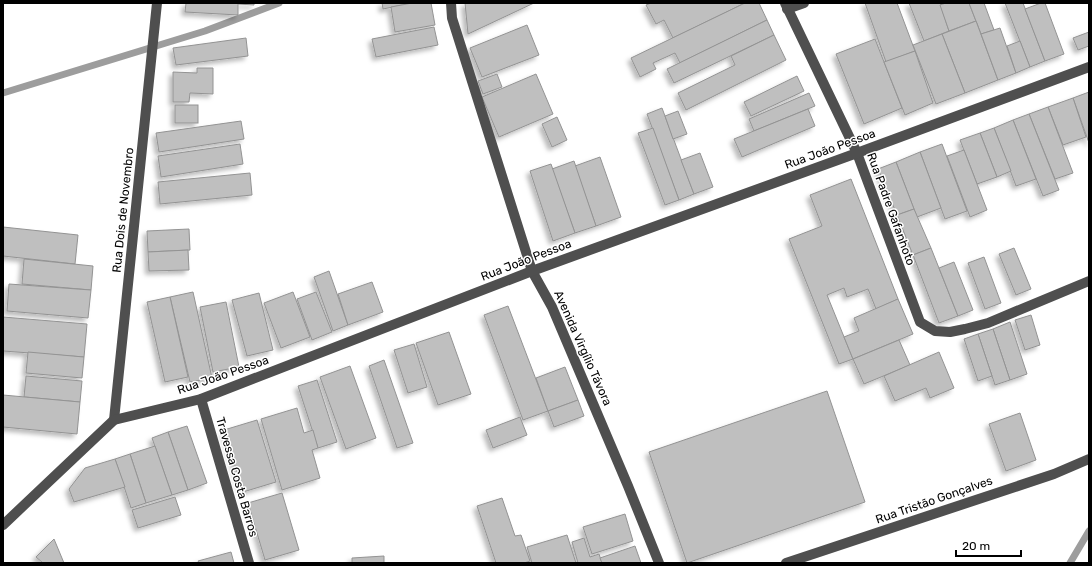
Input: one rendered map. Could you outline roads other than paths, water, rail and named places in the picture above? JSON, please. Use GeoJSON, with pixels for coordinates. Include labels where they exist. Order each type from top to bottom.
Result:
{"type":"FeatureCollection","features":[{"type":"Feature","properties":{"kind":"street","name":"Rua Dois de Novembro"},"geometry":{"type":"LineString","coordinates":[[114,420],[158,3]]}},
{"type":"Feature","properties":{"kind":"street","name":"Avenida Virgílio Távora"},"geometry":{"type":"LineString","coordinates":[[451,3],[452,18],[532,271],[552,307],[659,563]]}},
{"type":"Feature","properties":{"kind":"street"},"geometry":{"type":"LineString","coordinates":[[786,6],[804,3]]}},
{"type":"Feature","properties":{"kind":"street","name":"Rua Padre Gafanhoto"},"geometry":{"type":"LineString","coordinates":[[786,6],[857,154],[920,322],[935,331],[950,332],[988,323],[1089,281]]}},
{"type":"Feature","properties":{"kind":"street","name":"Rua João Pessoa"},"geometry":{"type":"LineString","coordinates":[[3,525],[114,420],[201,399],[532,271],[857,154],[1089,67]]}},
{"type":"Feature","properties":{"kind":"street","name":"Travessa Costa Barros"},"geometry":{"type":"LineString","coordinates":[[201,399],[249,563]]}},
{"type":"Feature","properties":{"kind":"street","name":"Rua Tristão Gonçalves"},"geometry":{"type":"LineString","coordinates":[[786,563],[1054,474],[1089,459]]}},
{"type":"Feature","properties":{"kind":"waterway"},"geometry":{"type":"LineString","coordinates":[[3,93],[205,31],[279,3]]}},
{"type":"Feature","properties":{"kind":"waterway"},"geometry":{"type":"LineString","coordinates":[[1070,563],[1089,531]]}}]}
